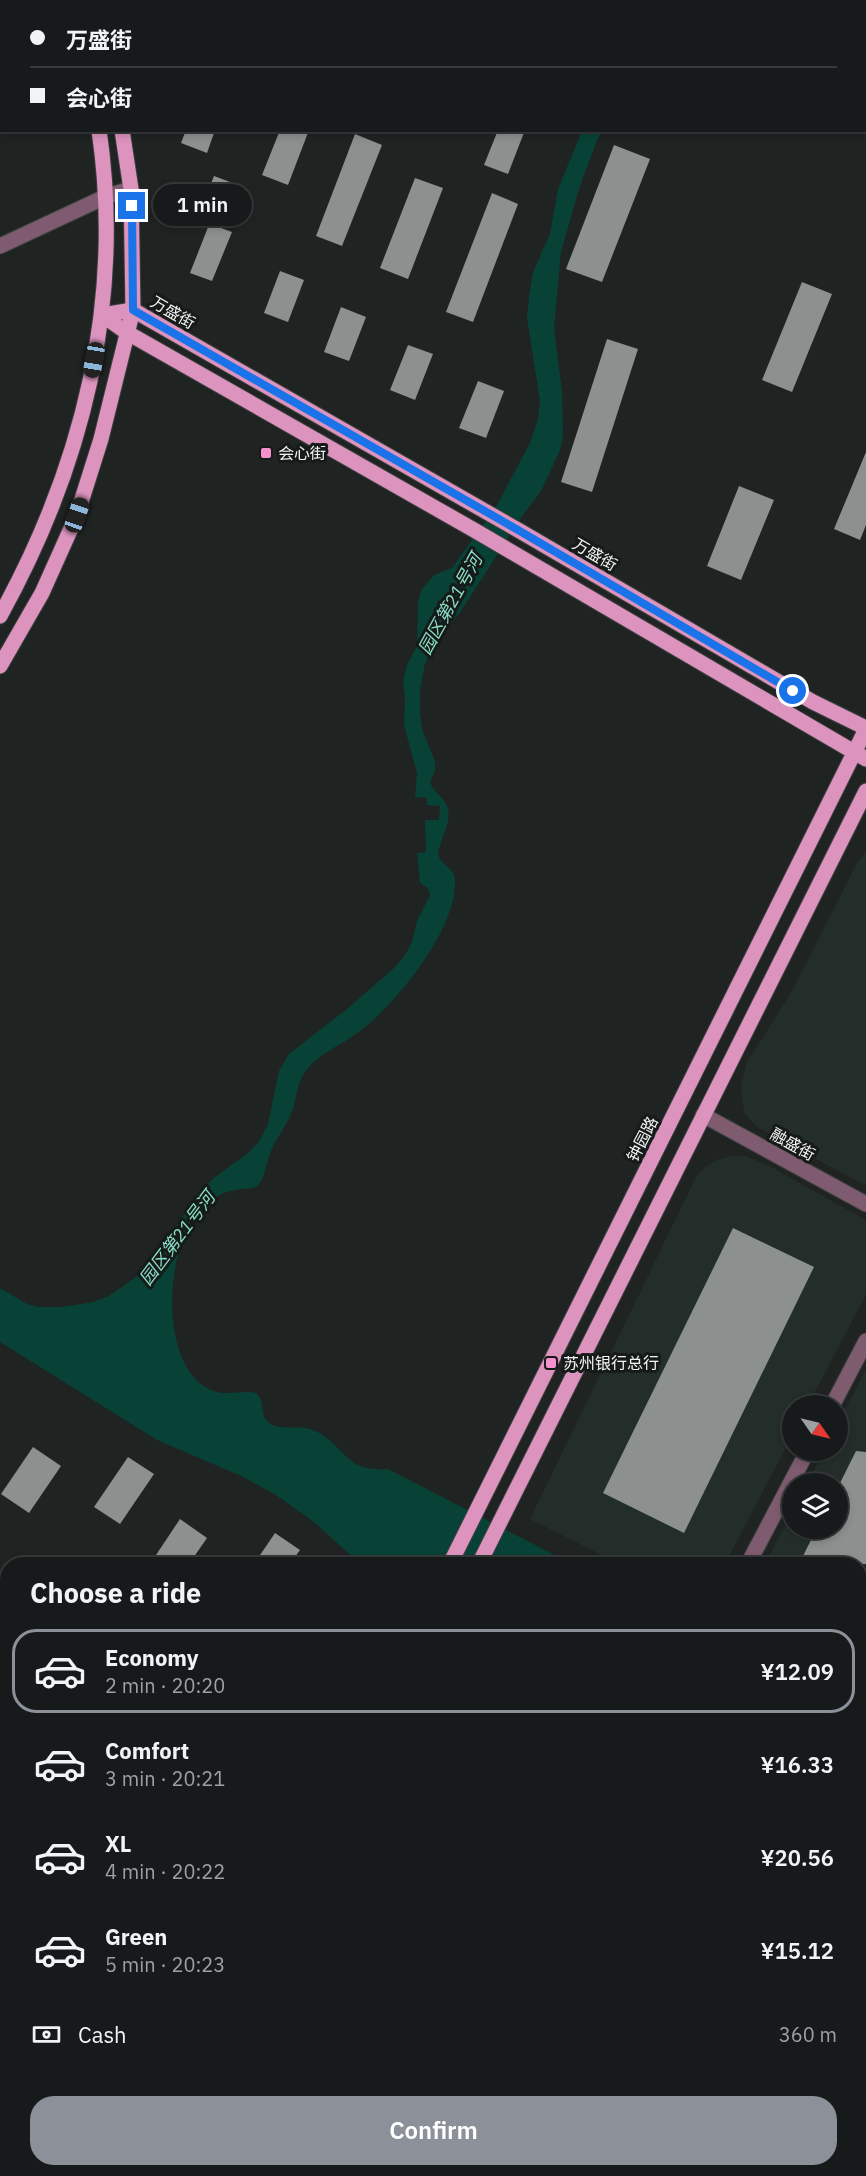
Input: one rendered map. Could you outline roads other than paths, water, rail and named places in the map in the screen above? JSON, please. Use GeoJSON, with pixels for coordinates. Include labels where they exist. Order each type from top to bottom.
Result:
{"type":"FeatureCollection","features":[{"type":"Feature","properties":{"kind":"main road"},"geometry":{"type":"LineString","coordinates":[[0,616],[39,539],[68,464],[90,383],[102,315],[107,259],[107,196],[99,132]]}},
{"type":"Feature","properties":{"kind":"main road"},"geometry":{"type":"LineString","coordinates":[[0,666],[42,593],[77,515],[101,439],[133,310],[131,189],[122,132]]}},
{"type":"Feature","properties":{"kind":"main road","name":"万盛街"},"geometry":{"type":"LineString","coordinates":[[102,315],[133,310],[813,702],[866,728]]}},
{"type":"Feature","properties":{"kind":"main road"},"geometry":{"type":"LineString","coordinates":[[102,315],[126,332],[474,530],[861,756]]}},
{"type":"Feature","properties":{"kind":"main road","name":"钟园路"},"geometry":{"type":"LineString","coordinates":[[453,1557],[861,756],[866,728]]}},
{"type":"Feature","properties":{"kind":"main road"},"geometry":{"type":"LineString","coordinates":[[483,1557],[866,791]]}},
{"type":"Feature","properties":{"kind":"street"},"geometry":{"type":"LineString","coordinates":[[0,246],[107,196],[131,189]]}},
{"type":"Feature","properties":{"kind":"street","name":"融盛街"},"geometry":{"type":"LineString","coordinates":[[703,1115],[866,1204]]}},
{"type":"Feature","properties":{"kind":"street"},"geometry":{"type":"LineString","coordinates":[[838,1395],[866,1341]]}},
{"type":"Feature","properties":{"kind":"street"},"geometry":{"type":"LineString","coordinates":[[752,1557],[802,1461]]}},
{"type":"Feature","properties":{"kind":"water","name":"园区第21号河"},"geometry":{"type":"Polygon","coordinates":[[[582,132],[602,132],[597,140],[579,189],[561,252],[554,328],[562,392],[563,435],[560,450],[541,491],[520,519],[461,611],[435,644],[425,663],[420,690],[420,714],[423,732],[435,761],[435,771],[430,782],[447,806],[448,812],[447,824],[438,854],[455,879],[447,919],[422,963],[391,1002],[360,1031],[324,1054],[305,1072],[300,1081],[290,1116],[271,1151],[259,1185],[225,1193],[201,1209],[189,1226],[180,1248],[174,1274],[172,1302],[174,1329],[180,1353],[191,1374],[207,1388],[226,1393],[256,1393],[261,1400],[265,1419],[273,1425],[313,1430],[324,1436],[353,1462],[362,1467],[388,1469],[558,1557],[353,1557],[314,1522],[276,1495],[241,1476],[157,1440],[0,1342],[0,1288],[27,1304],[38,1307],[62,1307],[93,1302],[109,1296],[143,1272],[163,1247],[197,1194],[258,1143],[268,1124],[279,1071],[289,1054],[347,1009],[394,968],[412,942],[417,921],[430,895],[428,888],[420,883],[417,853],[426,852],[425,820],[439,820],[440,806],[427,805],[427,798],[415,797],[417,773],[404,725],[403,681],[407,665],[417,646],[418,601],[422,589],[434,575],[452,568],[497,505],[530,443],[538,419],[540,401],[527,318],[529,297],[533,272],[550,234],[558,189],[582,132]]]}},
{"type":"Feature","properties":{"kind":"place","name":"会心街"},"geometry":{"type":"Point","coordinates":[266,453]}},
{"type":"Feature","properties":{"kind":"place","name":"苏州银行总行"},"geometry":{"type":"Point","coordinates":[551,1363]}}]}
